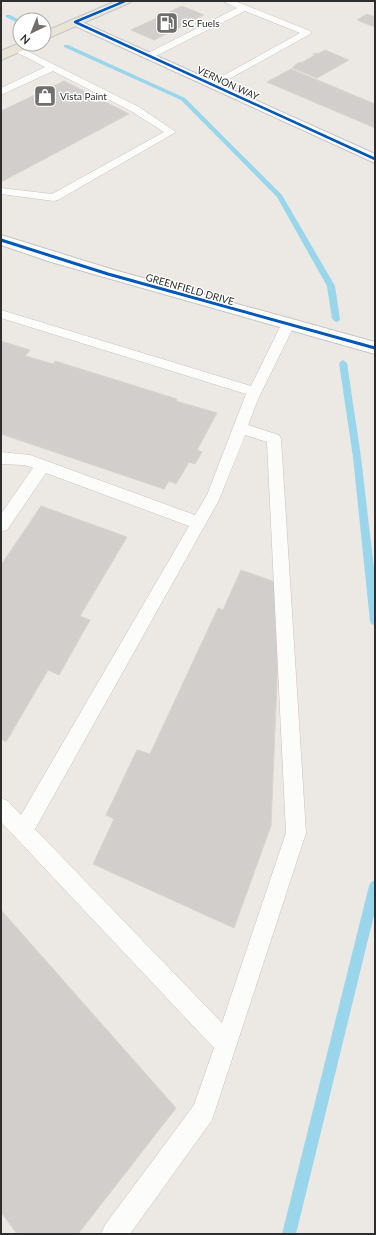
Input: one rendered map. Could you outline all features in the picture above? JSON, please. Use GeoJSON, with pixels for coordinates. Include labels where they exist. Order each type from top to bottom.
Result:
{"type":"FeatureCollection","features":[{"type":"Feature","properties":{"kind":"main road"},"geometry":{"type":"LineString","coordinates":[[52,32],[125,1]]}},
{"type":"Feature","properties":{"kind":"main road"},"geometry":{"type":"LineString","coordinates":[[1,56],[12,51]]}},
{"type":"Feature","properties":{"kind":"street","name":"VERNON WAY"},"geometry":{"type":"LineString","coordinates":[[75,22],[375,159]]}},
{"type":"Feature","properties":{"kind":"street","name":"GREENFIELD DRIVE"},"geometry":{"type":"LineString","coordinates":[[1,240],[57,259],[375,348]]}},
{"type":"Feature","properties":{"kind":"lane"},"geometry":{"type":"LineString","coordinates":[[213,85],[307,33],[227,1]]}},
{"type":"Feature","properties":{"kind":"lane"},"geometry":{"type":"LineString","coordinates":[[149,56],[244,8]]}},
{"type":"Feature","properties":{"kind":"lane"},"geometry":{"type":"LineString","coordinates":[[1,191],[54,198],[171,132],[135,109],[53,67],[31,52]]}},
{"type":"Feature","properties":{"kind":"lane"},"geometry":{"type":"LineString","coordinates":[[1,92],[53,67]]}},
{"type":"Feature","properties":{"kind":"lane"},"geometry":{"type":"LineString","coordinates":[[1,314],[255,392]]}},
{"type":"Feature","properties":{"kind":"lane"},"geometry":{"type":"LineString","coordinates":[[23,831],[214,496],[255,392],[288,324]]}},
{"type":"Feature","properties":{"kind":"lane"},"geometry":{"type":"LineString","coordinates":[[114,1234],[204,1112],[296,833],[274,439],[240,428]]}},
{"type":"Feature","properties":{"kind":"lane"},"geometry":{"type":"LineString","coordinates":[[1,458],[25,459],[199,523]]}},
{"type":"Feature","properties":{"kind":"lane"},"geometry":{"type":"LineString","coordinates":[[1,526],[43,466]]}},
{"type":"Feature","properties":{"kind":"lane"},"geometry":{"type":"LineString","coordinates":[[1,808],[226,1044]]}},
{"type":"Feature","properties":{"kind":"building"},"geometry":{"type":"Polygon","coordinates":[[[182,6],[204,15],[154,40],[131,30],[182,6]]]}},
{"type":"Feature","properties":{"kind":"building"},"geometry":{"type":"Polygon","coordinates":[[[367,14],[375,17],[375,27],[357,20],[367,14]]]}},
{"type":"Feature","properties":{"kind":"building"},"geometry":{"type":"Polygon","coordinates":[[[325,50],[349,60],[317,78],[292,68],[299,62],[301,63],[315,55],[313,54],[318,54],[325,50]]]}},
{"type":"Feature","properties":{"kind":"building"},"geometry":{"type":"Polygon","coordinates":[[[291,69],[375,104],[375,128],[267,82],[291,69]]]}},
{"type":"Feature","properties":{"kind":"building"},"geometry":{"type":"Polygon","coordinates":[[[64,81],[129,114],[1,182],[1,111],[64,81]]]}},
{"type":"Feature","properties":{"kind":"building"},"geometry":{"type":"Polygon","coordinates":[[[1,341],[30,350],[25,356],[53,364],[55,361],[217,413],[197,450],[202,452],[195,464],[189,462],[176,484],[169,481],[164,489],[1,434],[1,341]]]}},
{"type":"Feature","properties":{"kind":"building"},"geometry":{"type":"Polygon","coordinates":[[[41,506],[127,537],[80,616],[90,620],[59,675],[48,670],[6,742],[1,739],[1,565],[41,506]]]}},
{"type":"Feature","properties":{"kind":"building"},"geometry":{"type":"Polygon","coordinates":[[[241,570],[281,584],[271,826],[234,928],[93,864],[114,819],[106,815],[137,750],[150,754],[218,608],[223,610],[241,570]]]}},
{"type":"Feature","properties":{"kind":"building"},"geometry":{"type":"Polygon","coordinates":[[[1,910],[176,1108],[78,1234],[17,1234],[1,1212],[1,910]]]}},
{"type":"Feature","properties":{"kind":"waterway"},"geometry":{"type":"LineString","coordinates":[[8,16],[12,18]]}},
{"type":"Feature","properties":{"kind":"waterway"},"geometry":{"type":"LineString","coordinates":[[66,46],[183,99],[280,196],[331,286],[336,319]]}},
{"type":"Feature","properties":{"kind":"waterway"},"geometry":{"type":"LineString","coordinates":[[343,363],[357,457],[375,621]]}},
{"type":"Feature","properties":{"kind":"waterway"},"geometry":{"type":"LineString","coordinates":[[289,1234],[375,886]]}},
{"type":"Feature","properties":{"kind":"cycle path"},"geometry":{"type":"LineString","coordinates":[[75,22],[125,1]]}},
{"type":"Feature","properties":{"kind":"cycle path"},"geometry":{"type":"LineString","coordinates":[[75,22],[375,159]]}},
{"type":"Feature","properties":{"kind":"cycle path"},"geometry":{"type":"LineString","coordinates":[[1,240],[108,274],[375,348]]}},
{"type":"Feature","properties":{"kind":"place","name":"SC Fuels"},"geometry":{"type":"Point","coordinates":[167,23]}},
{"type":"Feature","properties":{"kind":"place","name":"Vista Paint"},"geometry":{"type":"Point","coordinates":[45,96]}}]}
